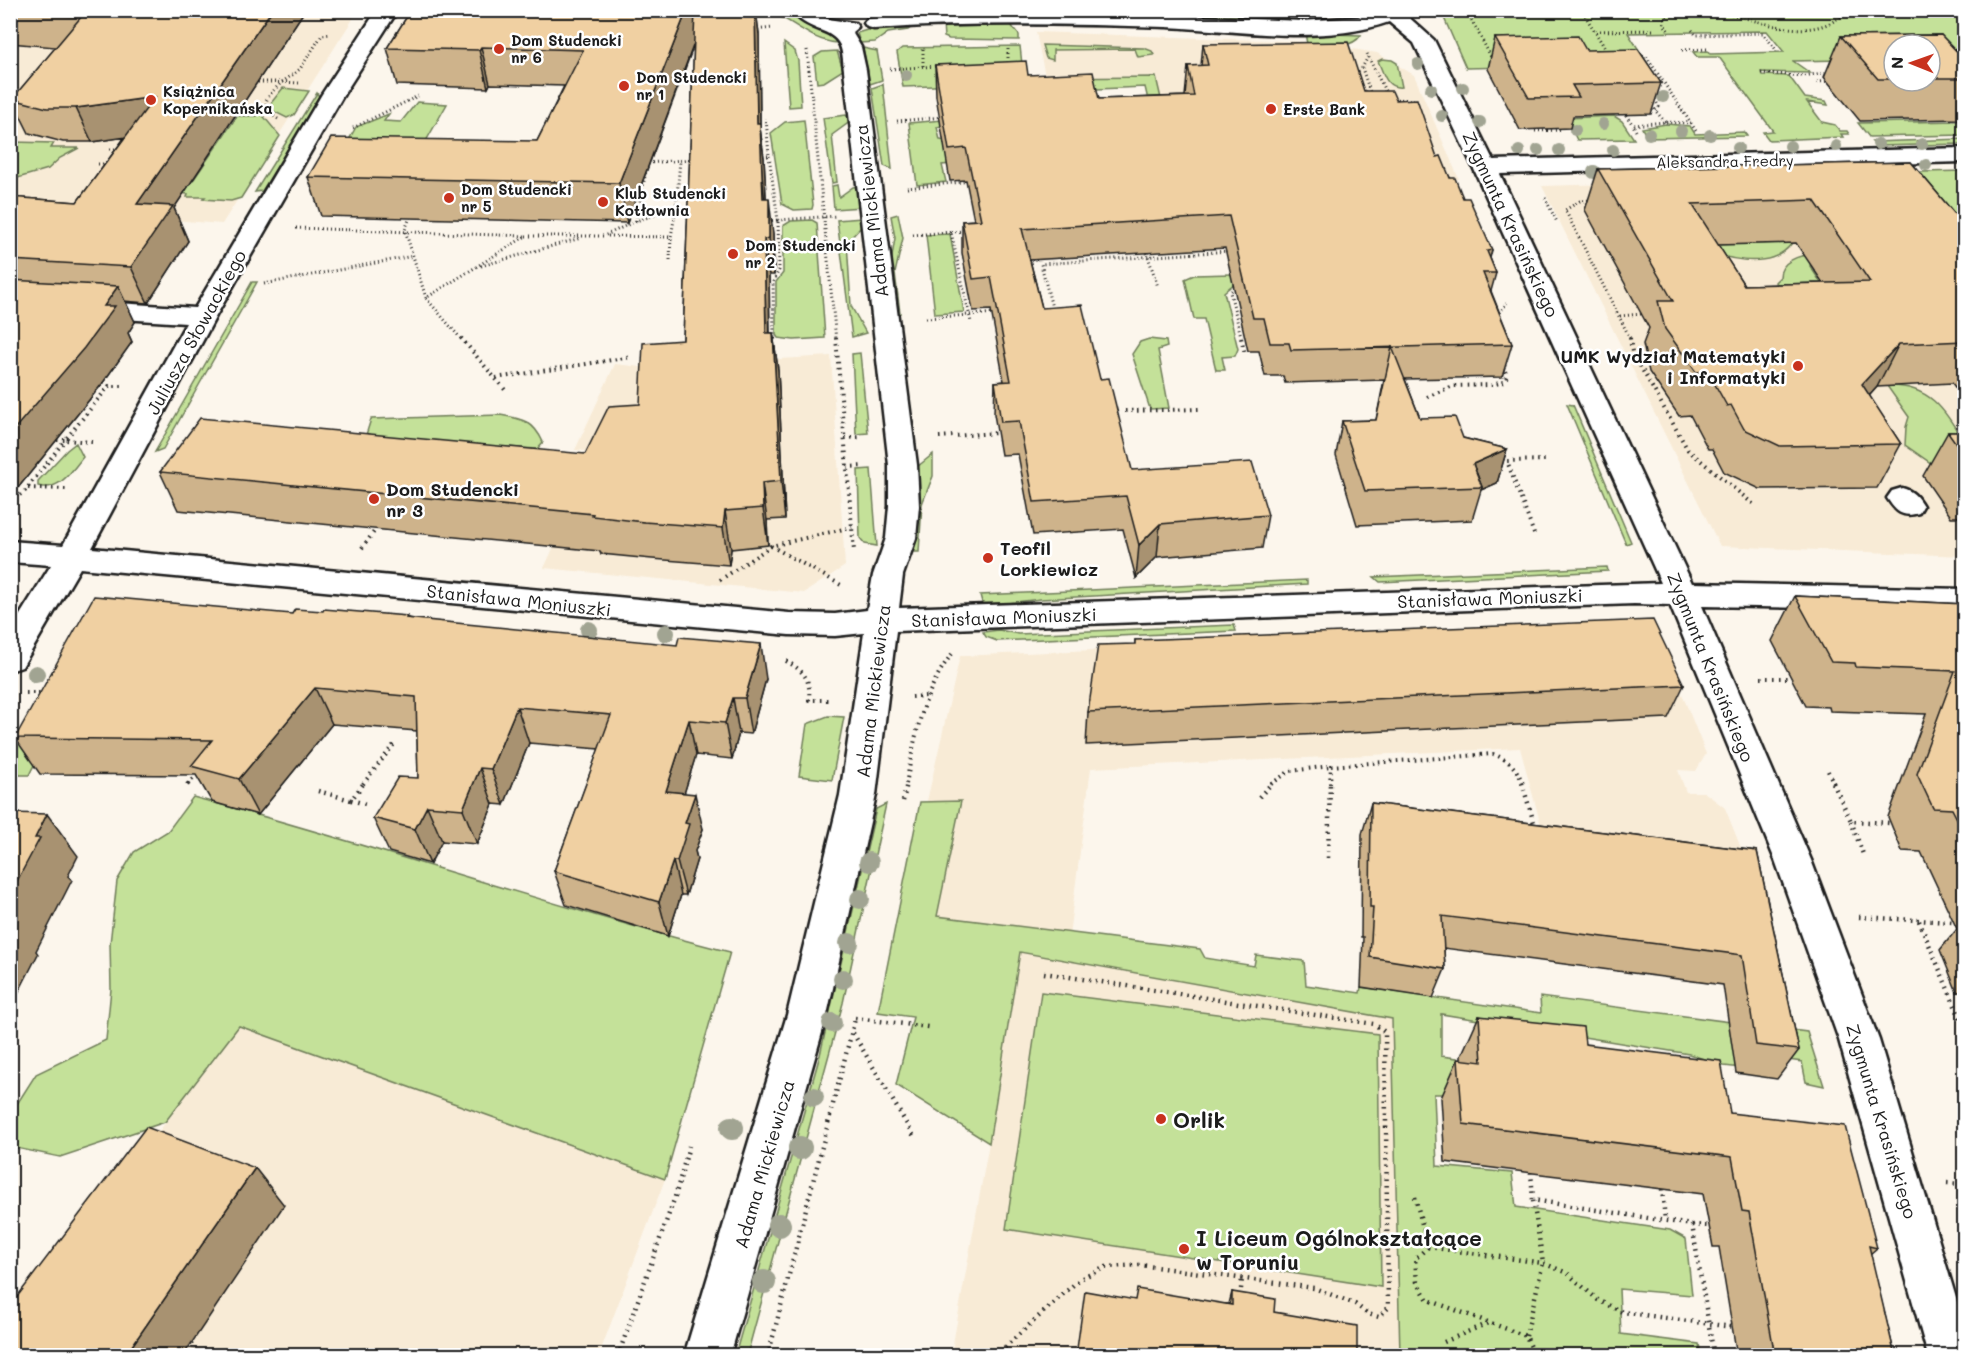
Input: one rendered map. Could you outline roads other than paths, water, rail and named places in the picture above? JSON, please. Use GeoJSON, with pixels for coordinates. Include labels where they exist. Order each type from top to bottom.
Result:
{"type":"FeatureCollection","features":[{"type":"Feature","properties":{"kind":"street","name":"Juliusza Słowackiego"},"geometry":{"type":"LineString","coordinates":[[10,659],[72,557],[203,316],[333,94],[388,10]]}},
{"type":"Feature","properties":{"kind":"street"},"geometry":{"type":"LineString","coordinates":[[874,23],[892,10]]}},
{"type":"Feature","properties":{"kind":"street"},"geometry":{"type":"LineString","coordinates":[[961,10],[1106,20],[1296,27],[1365,22],[1394,12]]}},
{"type":"Feature","properties":{"kind":"street","name":"Zygmunta Krasińskiego"},"geometry":{"type":"LineString","coordinates":[[1394,12],[1423,40],[1485,167],[1680,592],[1753,785],[1793,860],[1859,1040],[1951,1356]]}},
{"type":"Feature","properties":{"kind":"street"},"geometry":{"type":"LineString","coordinates":[[801,18],[849,27],[922,20],[1106,20]]}},
{"type":"Feature","properties":{"kind":"street","name":"Adama Mickiewicza"},"geometry":{"type":"LineString","coordinates":[[707,1356],[807,1015],[860,787],[888,575],[901,538],[904,506],[903,465],[855,70],[847,36],[840,31],[801,18]]}},
{"type":"Feature","properties":{"kind":"street","name":"Aleksandra Fredry"},"geometry":{"type":"LineString","coordinates":[[1485,167],[1965,155]]}},
{"type":"Feature","properties":{"kind":"street"},"geometry":{"type":"LineString","coordinates":[[10,304],[203,316]]}},
{"type":"Feature","properties":{"kind":"street","name":"Stanisława Moniuszki"},"geometry":{"type":"LineString","coordinates":[[10,551],[710,618],[825,625],[882,620],[1680,592],[1965,600]]}},
{"type":"Feature","properties":{"kind":"place","name":"Dom Studencki nr 6"},"geometry":{"type":"Point","coordinates":[499,49]}},
{"type":"Feature","properties":{"kind":"place","name":"Dom Studencki nr 1"},"geometry":{"type":"Point","coordinates":[624,86]}},
{"type":"Feature","properties":{"kind":"place","name":"Książnica Kopernikańska"},"geometry":{"type":"Point","coordinates":[151,100]}},
{"type":"Feature","properties":{"kind":"place","name":"Erste Bank"},"geometry":{"type":"Point","coordinates":[1271,109]}},
{"type":"Feature","properties":{"kind":"place","name":"Dom Studencki nr 5"},"geometry":{"type":"Point","coordinates":[449,198]}},
{"type":"Feature","properties":{"kind":"place","name":"Klub Studencki Kotłownia"},"geometry":{"type":"Point","coordinates":[603,202]}},
{"type":"Feature","properties":{"kind":"place","name":"Dom Studencki nr 2"},"geometry":{"type":"Point","coordinates":[733,254]}},
{"type":"Feature","properties":{"kind":"place","name":"UMK Wydział Matematyki i Informatyki"},"geometry":{"type":"Point","coordinates":[1798,366]}},
{"type":"Feature","properties":{"kind":"place","name":"Dom Studencki nr 3"},"geometry":{"type":"Point","coordinates":[374,499]}},
{"type":"Feature","properties":{"kind":"place","name":"Teofil Lorkiewicz"},"geometry":{"type":"Point","coordinates":[988,558]}},
{"type":"Feature","properties":{"kind":"place","name":"Orlik"},"geometry":{"type":"Point","coordinates":[1161,1119]}},
{"type":"Feature","properties":{"kind":"place","name":"I Liceum Ogólnokształcące w Toruniu"},"geometry":{"type":"Point","coordinates":[1184,1249]}}]}
